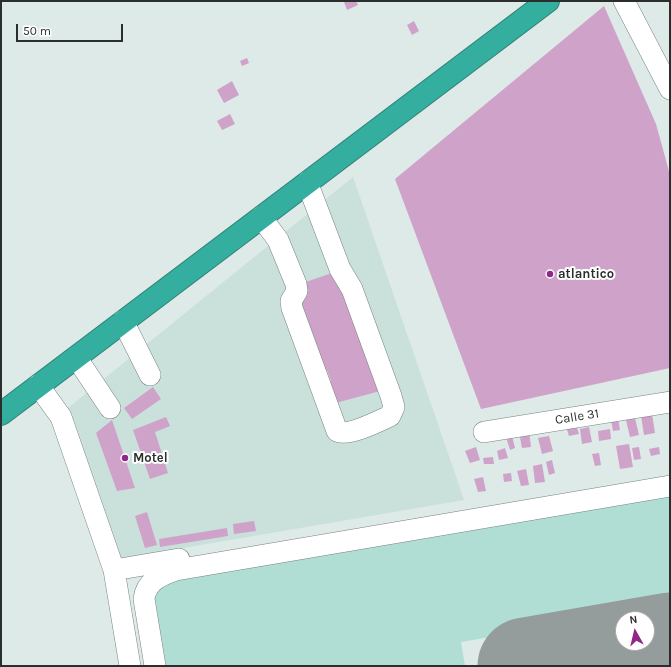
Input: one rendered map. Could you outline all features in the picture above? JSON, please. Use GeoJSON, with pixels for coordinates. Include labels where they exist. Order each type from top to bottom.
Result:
{"type":"FeatureCollection","features":[{"type":"Feature","properties":{"kind":"highway"},"geometry":{"type":"LineString","coordinates":[[1,414],[548,1]]}},
{"type":"Feature","properties":{"kind":"street"},"geometry":{"type":"LineString","coordinates":[[624,1],[670,89]]}},
{"type":"Feature","properties":{"kind":"street"},"geometry":{"type":"LineString","coordinates":[[262,217],[278,240],[296,284],[297,291],[291,301],[292,308],[338,431],[341,433],[350,432],[390,416],[394,407],[391,396],[352,289],[340,269],[307,182]]}},
{"type":"Feature","properties":{"kind":"street"},"geometry":{"type":"LineString","coordinates":[[123,321],[150,375]]}},
{"type":"Feature","properties":{"kind":"street"},"geometry":{"type":"LineString","coordinates":[[76,357],[110,408]]}},
{"type":"Feature","properties":{"kind":"street"},"geometry":{"type":"LineString","coordinates":[[38,385],[61,417],[114,570],[130,666]]}},
{"type":"Feature","properties":{"kind":"street","name":"Calle 31"},"geometry":{"type":"LineString","coordinates":[[484,432],[670,402]]}},
{"type":"Feature","properties":{"kind":"street"},"geometry":{"type":"LineString","coordinates":[[114,570],[670,473]]}},
{"type":"Feature","properties":{"kind":"street"},"geometry":{"type":"LineString","coordinates":[[155,666],[144,599],[145,592],[150,583],[160,576],[176,570],[670,486]]}},
{"type":"Feature","properties":{"kind":"shaded area"},"geometry":{"type":"Polygon","coordinates":[[[353,177],[464,500],[119,559],[68,408],[353,177]]]}},
{"type":"Feature","properties":{"kind":"green space"},"geometry":{"type":"Polygon","coordinates":[[[670,494],[670,606],[641,611],[615,611],[615,615],[461,642],[465,666],[163,666],[153,602],[157,589],[167,581],[670,494]]]}},
{"type":"Feature","properties":{"kind":"building"},"geometry":{"type":"Polygon","coordinates":[[[356,1],[358,5],[347,10],[344,2],[356,1]]]}},
{"type":"Feature","properties":{"kind":"building","name":"atlantico"},"geometry":{"type":"Polygon","coordinates":[[[604,6],[656,124],[670,175],[670,368],[481,409],[395,179],[604,6]]]}},
{"type":"Feature","properties":{"kind":"building"},"geometry":{"type":"Polygon","coordinates":[[[414,21],[419,31],[412,35],[407,25],[414,21]]]}},
{"type":"Feature","properties":{"kind":"building"},"geometry":{"type":"Polygon","coordinates":[[[247,58],[249,63],[242,66],[240,61],[247,58]]]}},
{"type":"Feature","properties":{"kind":"building"},"geometry":{"type":"Polygon","coordinates":[[[232,81],[239,95],[224,103],[217,90],[232,81]]]}},
{"type":"Feature","properties":{"kind":"building"},"geometry":{"type":"Polygon","coordinates":[[[230,114],[235,124],[222,130],[217,121],[230,114]]]}},
{"type":"Feature","properties":{"kind":"building"},"geometry":{"type":"Polygon","coordinates":[[[335,272],[380,391],[332,404],[326,384],[331,381],[327,370],[321,373],[299,299],[300,284],[335,272]]]}},
{"type":"Feature","properties":{"kind":"building"},"geometry":{"type":"Polygon","coordinates":[[[153,387],[161,399],[132,419],[124,408],[153,387]]]}},
{"type":"Feature","properties":{"kind":"building"},"geometry":{"type":"Polygon","coordinates":[[[651,407],[655,433],[644,435],[640,409],[651,407]]]}},
{"type":"Feature","properties":{"kind":"building"},"geometry":{"type":"Polygon","coordinates":[[[166,417],[170,426],[155,432],[168,473],[150,479],[133,430],[166,417]]]}},
{"type":"Feature","properties":{"kind":"building"},"geometry":{"type":"Polygon","coordinates":[[[618,418],[620,430],[613,431],[611,419],[618,418]]]}},
{"type":"Feature","properties":{"kind":"building"},"geometry":{"type":"Polygon","coordinates":[[[635,418],[639,435],[630,437],[626,420],[635,418]]]}},
{"type":"Feature","properties":{"kind":"building"},"geometry":{"type":"Polygon","coordinates":[[[112,420],[135,488],[117,491],[96,433],[112,420]]]}},
{"type":"Feature","properties":{"kind":"building"},"geometry":{"type":"Polygon","coordinates":[[[575,421],[579,434],[569,436],[565,423],[575,421]]]}},
{"type":"Feature","properties":{"kind":"building"},"geometry":{"type":"Polygon","coordinates":[[[589,427],[592,442],[582,444],[580,429],[589,427]]]}},
{"type":"Feature","properties":{"kind":"building"},"geometry":{"type":"Polygon","coordinates":[[[610,429],[611,439],[599,441],[598,431],[610,429]]]}},
{"type":"Feature","properties":{"kind":"building"},"geometry":{"type":"Polygon","coordinates":[[[529,431],[531,447],[522,448],[519,432],[529,431]]]}},
{"type":"Feature","properties":{"kind":"building"},"geometry":{"type":"Polygon","coordinates":[[[512,436],[515,448],[510,450],[506,437],[512,436]]]}},
{"type":"Feature","properties":{"kind":"building"},"geometry":{"type":"Polygon","coordinates":[[[549,436],[553,451],[542,454],[538,438],[549,436]]]}},
{"type":"Feature","properties":{"kind":"building"},"geometry":{"type":"Polygon","coordinates":[[[629,444],[633,467],[620,469],[616,446],[629,444]]]}},
{"type":"Feature","properties":{"kind":"building"},"geometry":{"type":"Polygon","coordinates":[[[476,447],[480,460],[470,463],[465,451],[476,447]]]}},
{"type":"Feature","properties":{"kind":"building"},"geometry":{"type":"Polygon","coordinates":[[[639,447],[641,459],[634,460],[632,448],[639,447]]]}},
{"type":"Feature","properties":{"kind":"building"},"geometry":{"type":"Polygon","coordinates":[[[659,447],[660,454],[651,456],[649,449],[659,447]]]}},
{"type":"Feature","properties":{"kind":"building"},"geometry":{"type":"Polygon","coordinates":[[[505,448],[508,458],[499,460],[497,451],[505,448]]]}},
{"type":"Feature","properties":{"kind":"building"},"geometry":{"type":"Polygon","coordinates":[[[599,453],[601,465],[595,466],[592,454],[599,453]]]}},
{"type":"Feature","properties":{"kind":"building"},"geometry":{"type":"Polygon","coordinates":[[[493,457],[494,464],[484,464],[483,458],[493,457]]]}},
{"type":"Feature","properties":{"kind":"building"},"geometry":{"type":"Polygon","coordinates":[[[552,460],[555,473],[549,475],[546,462],[552,460]]]}},
{"type":"Feature","properties":{"kind":"building"},"geometry":{"type":"Polygon","coordinates":[[[542,464],[545,482],[535,483],[533,466],[542,464]]]}},
{"type":"Feature","properties":{"kind":"building"},"geometry":{"type":"Polygon","coordinates":[[[526,469],[529,485],[521,486],[517,471],[526,469]]]}},
{"type":"Feature","properties":{"kind":"building"},"geometry":{"type":"Polygon","coordinates":[[[511,473],[512,481],[504,482],[503,474],[511,473]]]}},
{"type":"Feature","properties":{"kind":"building"},"geometry":{"type":"Polygon","coordinates":[[[483,477],[486,491],[478,492],[474,479],[483,477]]]}},
{"type":"Feature","properties":{"kind":"building"},"geometry":{"type":"Polygon","coordinates":[[[147,512],[157,545],[145,548],[135,516],[147,512]]]}},
{"type":"Feature","properties":{"kind":"building"},"geometry":{"type":"Polygon","coordinates":[[[254,521],[256,531],[234,534],[233,524],[254,521]]]}},
{"type":"Feature","properties":{"kind":"building"},"geometry":{"type":"Polygon","coordinates":[[[227,528],[228,536],[160,547],[159,539],[227,528]]]}},
{"type":"Feature","properties":{"kind":"runway"},"geometry":{"type":"LineString","coordinates":[[526,666],[670,641]]}},
{"type":"Feature","properties":{"kind":"place","name":"atlantico"},"geometry":{"type":"Point","coordinates":[550,274]}},
{"type":"Feature","properties":{"kind":"place","name":"Motel"},"geometry":{"type":"Point","coordinates":[125,458]}}]}
